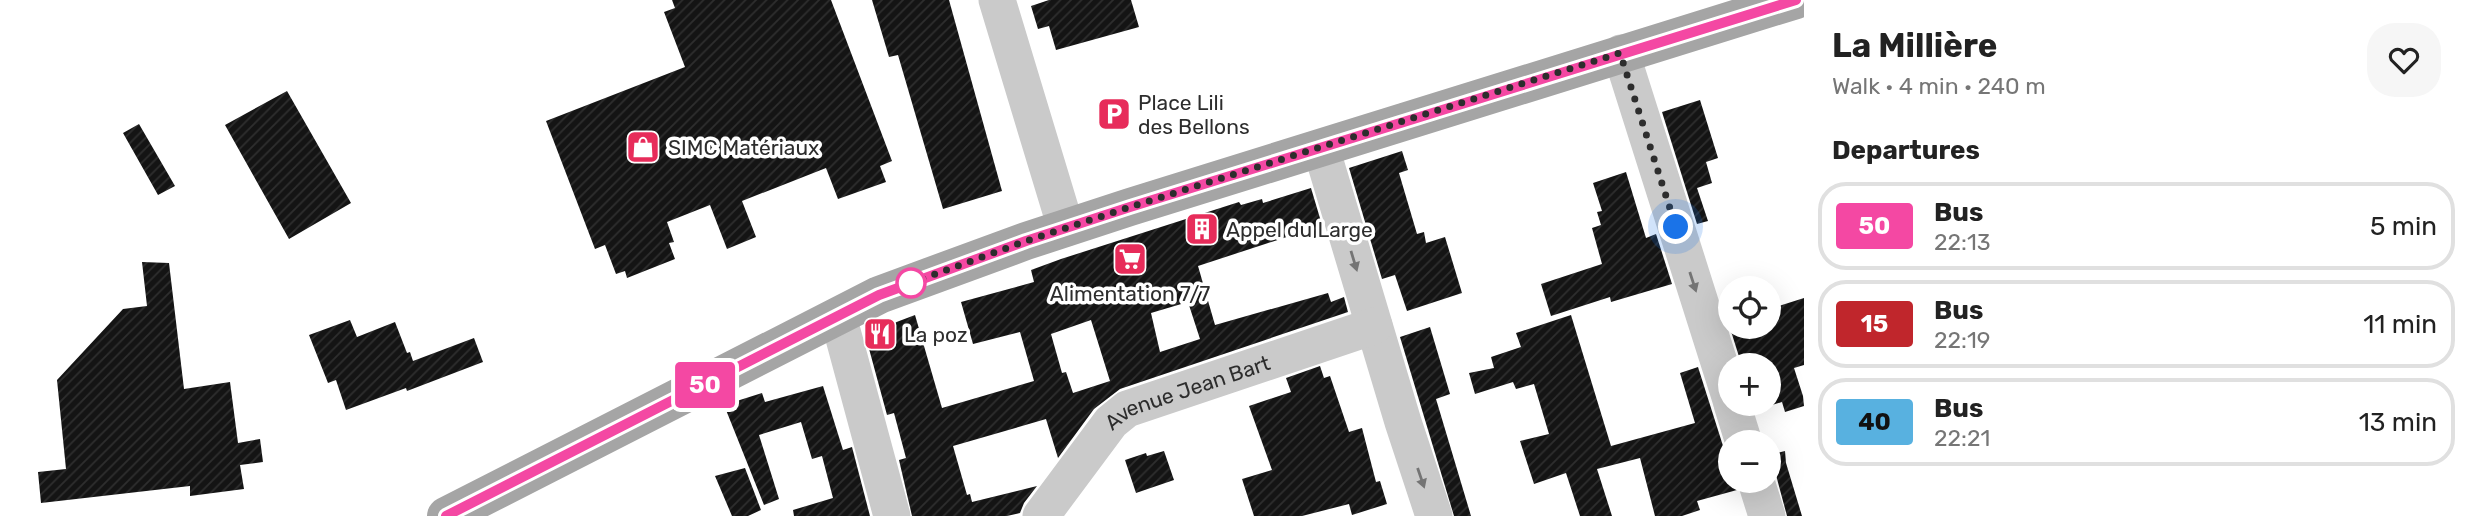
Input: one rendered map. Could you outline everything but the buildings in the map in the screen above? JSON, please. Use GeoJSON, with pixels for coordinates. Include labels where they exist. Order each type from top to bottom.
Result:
{"type":"FeatureCollection","features":[{"type":"Feature","properties":{"kind":"main road"},"geometry":{"type":"LineString","coordinates":[[446,516],[879,295],[1066,228],[1796,0]]}},
{"type":"Feature","properties":{"kind":"street"},"geometry":{"type":"LineString","coordinates":[[997,0],[1066,228]]}},
{"type":"Feature","properties":{"kind":"street"},"geometry":{"type":"LineString","coordinates":[[1620,53],[1718,361]]}},
{"type":"Feature","properties":{"kind":"street"},"geometry":{"type":"LineString","coordinates":[[1321,148],[1434,516]]}},
{"type":"Feature","properties":{"kind":"street"},"geometry":{"type":"LineString","coordinates":[[838,316],[892,516]]}},
{"type":"Feature","properties":{"kind":"street","name":"Avenue Jean Bart"},"geometry":{"type":"LineString","coordinates":[[1041,516],[1111,422],[1127,409],[1374,326]]}},
{"type":"Feature","properties":{"kind":"street"},"geometry":{"type":"LineString","coordinates":[[1760,493],[1768,516]]}},
{"type":"Feature","properties":{"kind":"bus line","name":"50"},"geometry":{"type":"LineString","coordinates":[[446,516],[879,295],[1026,241],[1130,207],[1796,0]]}},
{"type":"Feature","properties":{"kind":"place","name":"Place Lili des Bellons"},"geometry":{"type":"Point","coordinates":[1114,114]}},
{"type":"Feature","properties":{"kind":"place","name":"SIMC Matériaux"},"geometry":{"type":"Point","coordinates":[643,147]}},
{"type":"Feature","properties":{"kind":"place","name":"Appel du Large"},"geometry":{"type":"Point","coordinates":[1202,229]}},
{"type":"Feature","properties":{"kind":"place","name":"Alimentation 7/7"},"geometry":{"type":"Point","coordinates":[1130,259]}},
{"type":"Feature","properties":{"kind":"place","name":"La poz"},"geometry":{"type":"Point","coordinates":[880,334]}},
{"type":"Feature","properties":{"kind":"route"},"geometry":{"type":"LineString","coordinates":[[911,283],[1130,207],[1620,53],[1676,227]]}}]}
